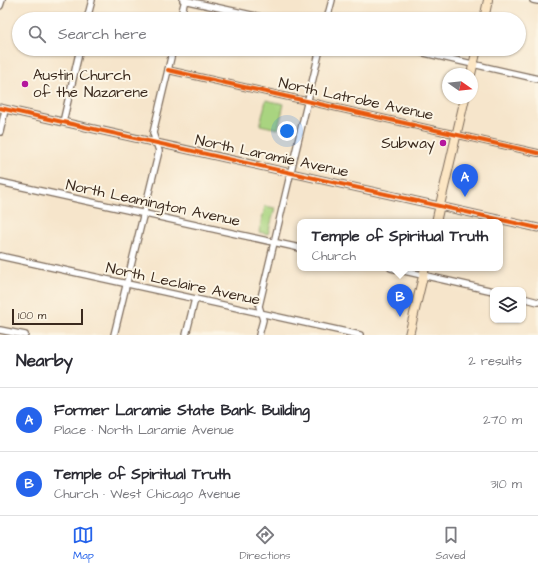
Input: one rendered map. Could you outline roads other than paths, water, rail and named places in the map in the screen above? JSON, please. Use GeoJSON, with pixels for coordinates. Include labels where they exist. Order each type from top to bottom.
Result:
{"type":"FeatureCollection","features":[{"type":"Feature","properties":{"kind":"main road"},"geometry":{"type":"LineString","coordinates":[[485,12],[488,0]]}},
{"type":"Feature","properties":{"kind":"main road"},"geometry":{"type":"LineString","coordinates":[[472,68],[475,56]]}},
{"type":"Feature","properties":{"kind":"main road"},"geometry":{"type":"LineString","coordinates":[[437,219],[464,104]]}},
{"type":"Feature","properties":{"kind":"main road"},"geometry":{"type":"LineString","coordinates":[[409,335],[425,272]]}},
{"type":"Feature","properties":{"kind":"street"},"geometry":{"type":"LineString","coordinates":[[0,6],[2,0]]}},
{"type":"Feature","properties":{"kind":"street"},"geometry":{"type":"LineString","coordinates":[[89,12],[92,0]]}},
{"type":"Feature","properties":{"kind":"street"},"geometry":{"type":"LineString","coordinates":[[181,12],[184,0],[238,12]]}},
{"type":"Feature","properties":{"kind":"street"},"geometry":{"type":"LineString","coordinates":[[329,12],[332,0]]}},
{"type":"Feature","properties":{"kind":"street"},"geometry":{"type":"LineString","coordinates":[[533,0],[538,1]]}},
{"type":"Feature","properties":{"kind":"street"},"geometry":{"type":"LineString","coordinates":[[63,122],[78,56]]}},
{"type":"Feature","properties":{"kind":"street"},"geometry":{"type":"LineString","coordinates":[[114,335],[159,151],[153,133],[171,56]]}},
{"type":"Feature","properties":{"kind":"street"},"geometry":{"type":"LineString","coordinates":[[259,335],[263,320],[259,306],[318,56]]}},
{"type":"Feature","properties":{"kind":"street"},"geometry":{"type":"LineString","coordinates":[[438,56],[538,79]]}},
{"type":"Feature","properties":{"kind":"street","name":"North Latrobe Avenue"},"geometry":{"type":"LineString","coordinates":[[168,70],[538,153]]}},
{"type":"Feature","properties":{"kind":"street"},"geometry":{"type":"LineString","coordinates":[[0,132],[3,109]]}},
{"type":"Feature","properties":{"kind":"street","name":"North Laramie Avenue"},"geometry":{"type":"LineString","coordinates":[[3,109],[500,219]]}},
{"type":"Feature","properties":{"kind":"street","name":"North Leamington Avenue"},"geometry":{"type":"LineString","coordinates":[[0,182],[297,247]]}},
{"type":"Feature","properties":{"kind":"street","name":"North Laramie Avenue"},"geometry":{"type":"LineString","coordinates":[[503,220],[538,228]]}},
{"type":"Feature","properties":{"kind":"street","name":"North Leclaire Avenue"},"geometry":{"type":"LineString","coordinates":[[0,256],[261,313],[332,332],[360,335]]}},
{"type":"Feature","properties":{"kind":"street"},"geometry":{"type":"LineString","coordinates":[[425,272],[490,290]]}},
{"type":"Feature","properties":{"kind":"street"},"geometry":{"type":"LineString","coordinates":[[186,335],[195,299]]}},
{"type":"Feature","properties":{"kind":"street"},"geometry":{"type":"LineString","coordinates":[[526,299],[538,302]]}},
{"type":"Feature","properties":{"kind":"street"},"geometry":{"type":"LineString","coordinates":[[0,330],[25,335]]}},
{"type":"Feature","properties":{"kind":"place","name":"Austin Church of the Nazarene"},"geometry":{"type":"Point","coordinates":[25,84]}},
{"type":"Feature","properties":{"kind":"place","name":"Subway"},"geometry":{"type":"Point","coordinates":[443,143]}},
{"type":"Feature","properties":{"kind":"place","name":"Former Laramie State Bank Building"},"geometry":{"type":"Point","coordinates":[465,197]}},
{"type":"Feature","properties":{"kind":"place","name":"Temple of Spiritual Truth"},"geometry":{"type":"Point","coordinates":[400,317]}}]}
